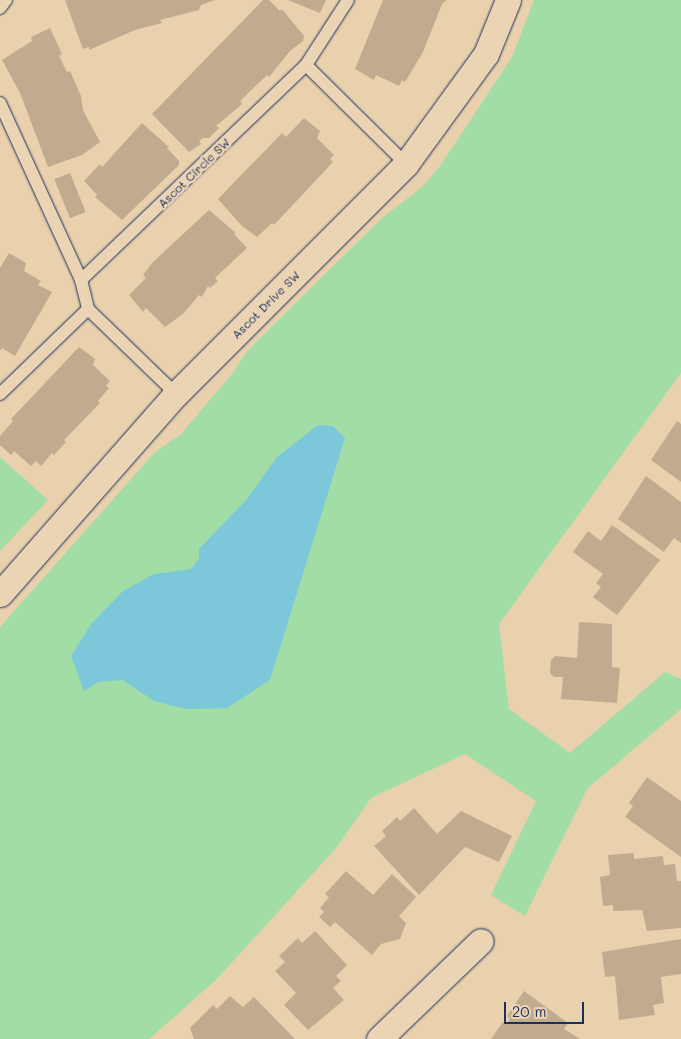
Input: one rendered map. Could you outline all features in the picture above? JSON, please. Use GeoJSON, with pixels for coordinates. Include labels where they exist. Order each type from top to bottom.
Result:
{"type":"FeatureCollection","features":[{"type":"Feature","properties":{"kind":"street","name":"Ascot Drive SW"},"geometry":{"type":"LineString","coordinates":[[0,594],[176,394],[406,164],[486,54],[508,0]]}},
{"type":"Feature","properties":{"kind":"street"},"geometry":{"type":"LineString","coordinates":[[378,1039],[481,941]]}},
{"type":"Feature","properties":{"kind":"lane","name":"Ascot Circle SW"},"geometry":{"type":"LineString","coordinates":[[81,280],[306,66],[348,0]]}},
{"type":"Feature","properties":{"kind":"lane"},"geometry":{"type":"LineString","coordinates":[[306,66],[406,164]]}},
{"type":"Feature","properties":{"kind":"lane"},"geometry":{"type":"LineString","coordinates":[[0,103],[81,280],[88,308],[176,394]]}},
{"type":"Feature","properties":{"kind":"lane"},"geometry":{"type":"LineString","coordinates":[[0,394],[88,308]]}},
{"type":"Feature","properties":{"kind":"green space"},"geometry":{"type":"Polygon","coordinates":[[[534,0],[681,0],[681,373],[499,624],[509,709],[570,753],[665,672],[681,679],[681,709],[587,789],[525,916],[491,895],[536,801],[465,754],[371,798],[337,847],[216,980],[149,1039],[0,1039],[0,627],[155,452],[180,435],[232,374],[247,351],[382,218],[422,187],[440,166],[512,57],[534,0]]]}},
{"type":"Feature","properties":{"kind":"green space"},"geometry":{"type":"Polygon","coordinates":[[[0,457],[48,500],[0,551],[0,457]]]}},
{"type":"Feature","properties":{"kind":"water"},"geometry":{"type":"Polygon","coordinates":[[[318,425],[333,426],[345,438],[270,680],[227,708],[186,709],[154,701],[123,680],[98,682],[84,691],[71,656],[92,623],[123,591],[154,574],[191,569],[199,558],[199,549],[247,499],[277,457],[318,425]]]}},
{"type":"Feature","properties":{"kind":"building"},"geometry":{"type":"Polygon","coordinates":[[[65,0],[215,0],[201,5],[199,10],[160,20],[162,23],[135,30],[89,50],[89,47],[83,49],[65,0]]]}},
{"type":"Feature","properties":{"kind":"building"},"geometry":{"type":"Polygon","coordinates":[[[263,0],[269,0],[280,11],[282,9],[304,36],[303,41],[290,51],[269,77],[267,75],[240,101],[242,104],[216,126],[219,128],[209,138],[203,138],[199,141],[201,144],[189,152],[152,114],[263,0]]]}},
{"type":"Feature","properties":{"kind":"building"},"geometry":{"type":"Polygon","coordinates":[[[288,0],[326,0],[320,13],[288,0]]]}},
{"type":"Feature","properties":{"kind":"building"},"geometry":{"type":"Polygon","coordinates":[[[383,0],[447,0],[442,4],[423,52],[405,82],[402,80],[399,86],[376,75],[374,80],[355,69],[383,0]]]}},
{"type":"Feature","properties":{"kind":"building"},"geometry":{"type":"Polygon","coordinates":[[[50,28],[62,54],[59,56],[67,72],[70,71],[81,96],[83,110],[100,142],[82,155],[48,167],[20,93],[2,60],[32,41],[31,37],[50,28]]]}},
{"type":"Feature","properties":{"kind":"building"},"geometry":{"type":"Polygon","coordinates":[[[304,118],[320,131],[317,138],[334,155],[330,159],[333,162],[274,225],[272,223],[257,237],[242,226],[218,199],[282,133],[286,137],[304,118]]]}},
{"type":"Feature","properties":{"kind":"building"},"geometry":{"type":"Polygon","coordinates":[[[142,123],[169,147],[167,148],[179,161],[179,165],[122,220],[95,197],[97,195],[84,181],[100,164],[102,167],[142,123]]]}},
{"type":"Feature","properties":{"kind":"building"},"geometry":{"type":"Polygon","coordinates":[[[70,173],[86,212],[70,218],[54,179],[70,173]]]}},
{"type":"Feature","properties":{"kind":"building"},"geometry":{"type":"Polygon","coordinates":[[[209,210],[236,233],[234,234],[247,248],[215,278],[218,281],[210,288],[208,286],[202,297],[199,295],[184,313],[165,327],[146,308],[143,312],[129,295],[146,278],[143,275],[153,262],[209,210]]]}},
{"type":"Feature","properties":{"kind":"building"},"geometry":{"type":"Polygon","coordinates":[[[9,253],[26,263],[24,271],[41,281],[38,285],[52,292],[15,356],[2,348],[0,351],[0,268],[9,253]]]}},
{"type":"Feature","properties":{"kind":"building"},"geometry":{"type":"Polygon","coordinates":[[[79,347],[95,359],[93,365],[110,381],[106,386],[109,388],[98,401],[100,403],[64,440],[66,442],[54,455],[52,453],[41,466],[36,461],[31,466],[14,451],[11,455],[0,445],[0,436],[13,421],[11,419],[79,347]]]}},
{"type":"Feature","properties":{"kind":"building"},"geometry":{"type":"Polygon","coordinates":[[[677,421],[681,424],[681,482],[651,460],[677,421]]]}},
{"type":"Feature","properties":{"kind":"building"},"geometry":{"type":"Polygon","coordinates":[[[646,476],[681,502],[681,543],[674,538],[664,552],[618,519],[646,476]]]}},
{"type":"Feature","properties":{"kind":"building"},"geometry":{"type":"Polygon","coordinates":[[[612,525],[660,560],[617,615],[593,597],[601,587],[596,583],[603,574],[573,552],[588,531],[601,541],[612,525]]]}},
{"type":"Feature","properties":{"kind":"building"},"geometry":{"type":"Polygon","coordinates":[[[579,622],[612,624],[612,667],[620,668],[617,703],[561,699],[563,677],[554,677],[550,673],[551,660],[555,656],[577,658],[579,622]]]}},
{"type":"Feature","properties":{"kind":"building"},"geometry":{"type":"Polygon","coordinates":[[[647,777],[681,801],[681,857],[625,817],[633,806],[629,803],[647,777]]]}},
{"type":"Feature","properties":{"kind":"building"},"geometry":{"type":"Polygon","coordinates":[[[414,808],[437,834],[461,811],[512,836],[499,862],[465,847],[419,895],[374,846],[386,836],[382,831],[397,817],[400,821],[414,808]]]}},
{"type":"Feature","properties":{"kind":"building"},"geometry":{"type":"Polygon","coordinates":[[[634,853],[634,859],[663,856],[664,865],[675,864],[677,881],[681,881],[681,928],[647,931],[642,910],[613,911],[613,905],[603,906],[600,877],[610,875],[608,855],[634,853]]]}},
{"type":"Feature","properties":{"kind":"building"},"geometry":{"type":"Polygon","coordinates":[[[346,871],[373,895],[392,874],[416,897],[399,916],[406,923],[400,939],[381,944],[372,955],[335,922],[330,927],[319,917],[324,912],[320,908],[329,897],[325,894],[346,871]]]}},
{"type":"Feature","properties":{"kind":"building"},"geometry":{"type":"Polygon","coordinates":[[[315,931],[347,965],[336,976],[341,981],[333,988],[344,1000],[308,1030],[284,1005],[296,993],[275,971],[285,962],[279,956],[298,938],[302,943],[315,931]]]}},
{"type":"Feature","properties":{"kind":"building"},"geometry":{"type":"Polygon","coordinates":[[[681,939],[681,974],[661,977],[664,1003],[653,1005],[655,1015],[619,1020],[615,976],[605,977],[602,952],[681,939]]]}},
{"type":"Feature","properties":{"kind":"building"},"geometry":{"type":"Polygon","coordinates":[[[524,991],[568,1023],[564,1029],[580,1039],[491,1039],[503,1022],[507,1024],[510,1019],[507,1016],[524,991]]]}},
{"type":"Feature","properties":{"kind":"building"},"geometry":{"type":"Polygon","coordinates":[[[230,996],[243,1007],[254,997],[295,1039],[194,1039],[190,1028],[213,1005],[217,1009],[230,996]]]}}]}
